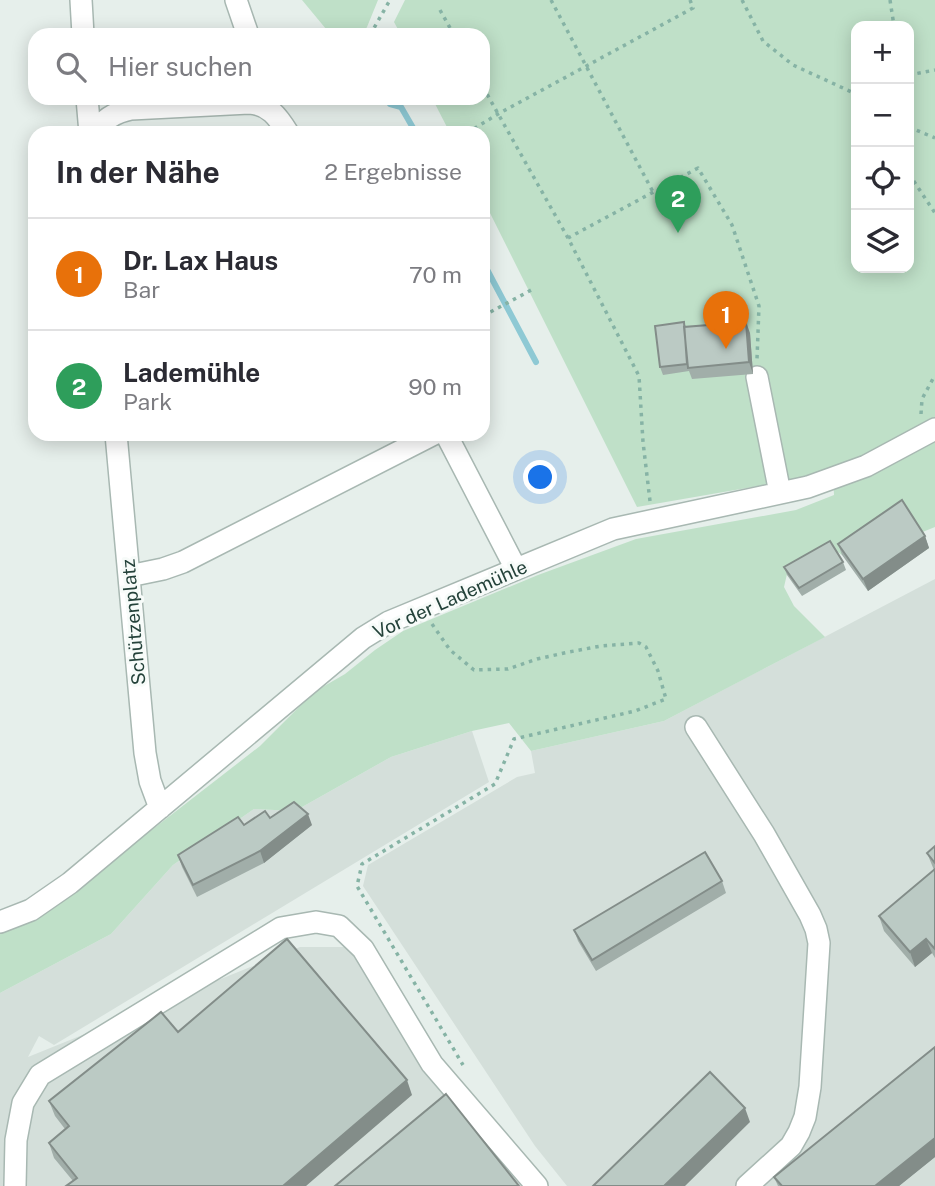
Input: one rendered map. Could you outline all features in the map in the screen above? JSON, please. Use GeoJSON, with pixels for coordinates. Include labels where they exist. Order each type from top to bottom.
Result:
{"type":"FeatureCollection","features":[{"type":"Feature","properties":{"kind":"street"},"geometry":{"type":"LineString","coordinates":[[81,0],[83,28]]}},
{"type":"Feature","properties":{"kind":"street"},"geometry":{"type":"LineString","coordinates":[[236,0],[246,28]]}},
{"type":"Feature","properties":{"kind":"street"},"geometry":{"type":"LineString","coordinates":[[88,105],[92,126]]}},
{"type":"Feature","properties":{"kind":"street"},"geometry":{"type":"LineString","coordinates":[[99,126],[114,114],[131,109],[210,105]]}},
{"type":"Feature","properties":{"kind":"street"},"geometry":{"type":"LineString","coordinates":[[271,105],[284,126]]}},
{"type":"Feature","properties":{"kind":"street"},"geometry":{"type":"LineString","coordinates":[[757,377],[780,493]]}},
{"type":"Feature","properties":{"kind":"street","name":"Vor der Lademühle"},"geometry":{"type":"LineString","coordinates":[[0,922],[30,910],[70,883],[363,638],[389,622],[613,529],[808,487],[866,466],[927,433]]}},
{"type":"Feature","properties":{"kind":"street","name":"Schützenplatz"},"geometry":{"type":"LineString","coordinates":[[117,441],[145,753],[150,781],[160,808]]}},
{"type":"Feature","properties":{"kind":"street"},"geometry":{"type":"LineString","coordinates":[[129,576],[183,562],[420,441]]}},
{"type":"Feature","properties":{"kind":"street"},"geometry":{"type":"LineString","coordinates":[[450,441],[516,569]]}},
{"type":"Feature","properties":{"kind":"street"},"geometry":{"type":"LineString","coordinates":[[696,727],[764,834],[813,922],[819,943],[810,1087],[805,1117],[791,1146],[747,1186]]}},
{"type":"Feature","properties":{"kind":"street"},"geometry":{"type":"LineString","coordinates":[[15,1186],[16,1140],[23,1103],[40,1075],[281,928],[316,922],[339,926],[363,949],[432,1064],[501,1156],[537,1186]]}},
{"type":"Feature","properties":{"kind":"path"},"geometry":{"type":"LineString","coordinates":[[374,28],[390,0]]}},
{"type":"Feature","properties":{"kind":"path"},"geometry":{"type":"LineString","coordinates":[[551,0],[653,192]]}},
{"type":"Feature","properties":{"kind":"path"},"geometry":{"type":"LineString","coordinates":[[478,126],[693,8],[690,0]]}},
{"type":"Feature","properties":{"kind":"path"},"geometry":{"type":"LineString","coordinates":[[742,0],[763,41],[793,65],[851,92]]}},
{"type":"Feature","properties":{"kind":"path"},"geometry":{"type":"LineString","coordinates":[[890,0],[893,21]]}},
{"type":"Feature","properties":{"kind":"path"},"geometry":{"type":"LineString","coordinates":[[440,10],[450,28]]}},
{"type":"Feature","properties":{"kind":"path"},"geometry":{"type":"LineString","coordinates":[[914,74],[935,71]]}},
{"type":"Feature","properties":{"kind":"path"},"geometry":{"type":"LineString","coordinates":[[490,100],[568,238],[639,376],[643,442],[653,520]]}},
{"type":"Feature","properties":{"kind":"path"},"geometry":{"type":"LineString","coordinates":[[914,129],[935,138]]}},
{"type":"Feature","properties":{"kind":"path"},"geometry":{"type":"LineString","coordinates":[[568,238],[698,168],[732,225],[759,306],[757,377]]}},
{"type":"Feature","properties":{"kind":"path"},"geometry":{"type":"LineString","coordinates":[[914,182],[935,213]]}},
{"type":"Feature","properties":{"kind":"path"},"geometry":{"type":"LineString","coordinates":[[490,312],[535,288]]}},
{"type":"Feature","properties":{"kind":"path"},"geometry":{"type":"LineString","coordinates":[[927,433],[922,399],[935,375]]}},
{"type":"Feature","properties":{"kind":"path"},"geometry":{"type":"LineString","coordinates":[[422,607],[450,650],[474,670],[508,669],[537,659],[591,648],[635,642],[643,644],[658,671],[666,699],[635,711],[514,740],[495,784],[362,864],[357,886],[463,1065]]}},
{"type":"Feature","properties":{"kind":"shaded area"},"geometry":{"type":"Polygon","coordinates":[[[935,579],[935,1186],[567,1186],[535,1146],[363,886],[368,865],[517,777],[535,773],[531,751],[664,721],[935,579]]]}},
{"type":"Feature","properties":{"kind":"shaded area"},"geometry":{"type":"Polygon","coordinates":[[[472,731],[489,782],[54,1045],[39,1036],[28,1057],[300,947],[350,947],[523,1186],[0,1186],[0,993],[111,934],[173,865],[254,809],[295,811],[391,757],[472,731]]]}},
{"type":"Feature","properties":{"kind":"green space"},"geometry":{"type":"Polygon","coordinates":[[[302,0],[378,0],[366,28],[325,28],[302,0]]]}},
{"type":"Feature","properties":{"kind":"green space"},"geometry":{"type":"Polygon","coordinates":[[[405,0],[935,0],[935,527],[920,533],[906,512],[842,555],[832,548],[787,574],[784,587],[794,606],[825,637],[664,721],[531,751],[509,723],[472,731],[391,757],[295,811],[254,809],[173,865],[111,934],[0,993],[0,933],[153,829],[260,746],[314,692],[345,674],[403,631],[538,575],[636,539],[796,510],[834,495],[833,473],[637,507],[490,213],[490,126],[446,126],[436,105],[490,105],[490,28],[397,28],[394,22],[405,0]]]}},
{"type":"Feature","properties":{"kind":"building"},"geometry":{"type":"Polygon","coordinates":[[[684,322],[687,364],[660,367],[655,326],[684,322]]]}},
{"type":"Feature","properties":{"kind":"building"},"geometry":{"type":"Polygon","coordinates":[[[746,322],[749,362],[688,368],[684,327],[746,322]]]}},
{"type":"Feature","properties":{"kind":"building"},"geometry":{"type":"Polygon","coordinates":[[[902,500],[925,536],[863,579],[838,544],[902,500]]]}},
{"type":"Feature","properties":{"kind":"building"},"geometry":{"type":"Polygon","coordinates":[[[830,541],[843,562],[799,588],[784,567],[830,541]]]}},
{"type":"Feature","properties":{"kind":"building"},"geometry":{"type":"Polygon","coordinates":[[[294,802],[308,814],[260,851],[193,885],[178,855],[238,817],[244,825],[265,811],[270,818],[294,802]]]}},
{"type":"Feature","properties":{"kind":"building"},"geometry":{"type":"Polygon","coordinates":[[[935,846],[935,863],[927,853],[935,846]]]}},
{"type":"Feature","properties":{"kind":"building"},"geometry":{"type":"Polygon","coordinates":[[[705,852],[722,881],[592,960],[574,930],[705,852]]]}},
{"type":"Feature","properties":{"kind":"building"},"geometry":{"type":"Polygon","coordinates":[[[935,869],[935,949],[926,939],[910,952],[879,916],[935,869]]]}},
{"type":"Feature","properties":{"kind":"building"},"geometry":{"type":"Polygon","coordinates":[[[287,939],[407,1080],[283,1186],[66,1186],[77,1178],[49,1143],[69,1126],[49,1101],[161,1012],[178,1032],[287,939]]]}},
{"type":"Feature","properties":{"kind":"building"},"geometry":{"type":"Polygon","coordinates":[[[935,1047],[935,1138],[875,1186],[782,1186],[774,1177],[935,1047]]]}},
{"type":"Feature","properties":{"kind":"building"},"geometry":{"type":"Polygon","coordinates":[[[710,1072],[745,1108],[664,1186],[593,1186],[710,1072]]]}},
{"type":"Feature","properties":{"kind":"building"},"geometry":{"type":"Polygon","coordinates":[[[446,1094],[519,1186],[335,1186],[446,1094]]]}},
{"type":"Feature","properties":{"kind":"waterway"},"geometry":{"type":"LineString","coordinates":[[394,105],[401,107],[412,126]]}},
{"type":"Feature","properties":{"kind":"waterway"},"geometry":{"type":"LineString","coordinates":[[490,275],[536,362]]}},
{"type":"Feature","properties":{"kind":"place","name":"Lademühle"},"geometry":{"type":"Point","coordinates":[678,233]}},
{"type":"Feature","properties":{"kind":"place","name":"Dr. Lax Haus"},"geometry":{"type":"Point","coordinates":[726,349]}}]}
